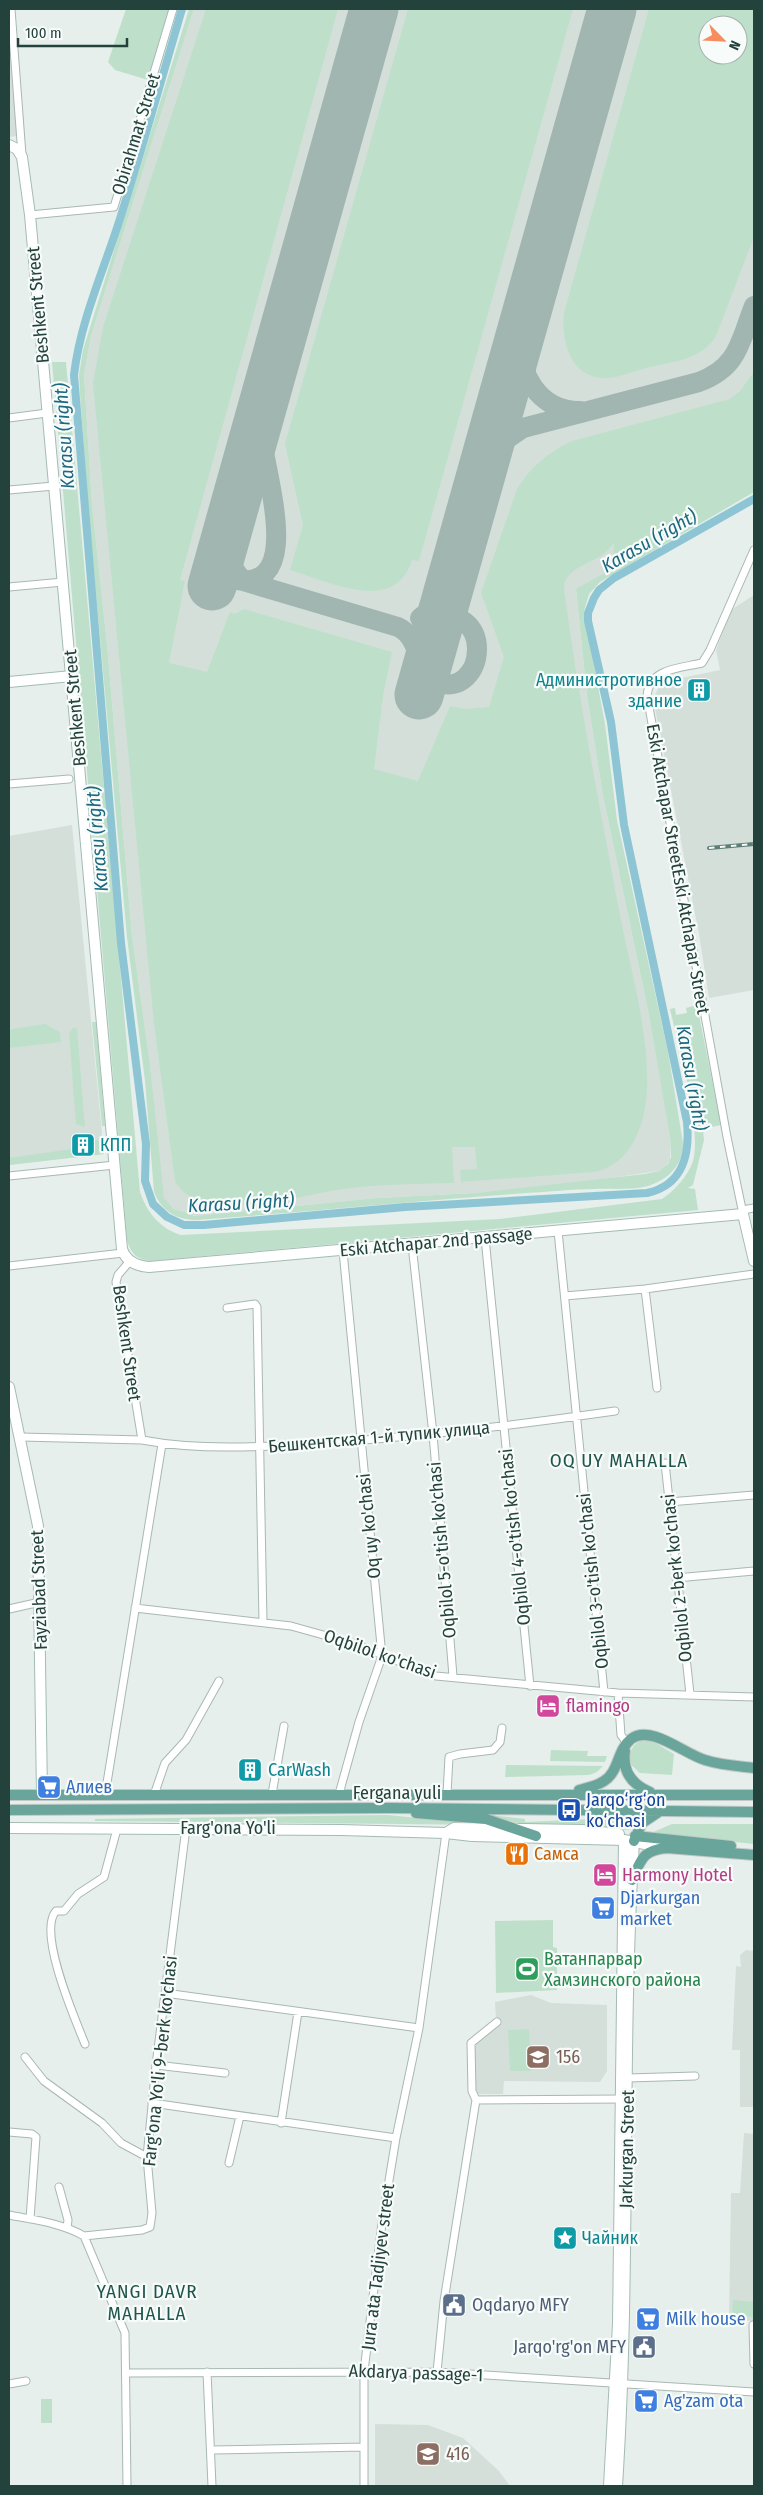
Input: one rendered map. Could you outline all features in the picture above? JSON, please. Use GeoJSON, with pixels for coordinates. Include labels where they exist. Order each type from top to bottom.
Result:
{"type":"FeatureCollection","features":[{"type":"Feature","properties":{"kind":"main road"},"geometry":{"type":"LineString","coordinates":[[569,1794],[606,1780],[613,1771],[627,1743],[638,1735],[654,1735],[703,1760],[728,1766],[754,1768]]}},
{"type":"Feature","properties":{"kind":"main road"},"geometry":{"type":"LineString","coordinates":[[627,1743],[624,1756],[627,1774],[642,1788],[658,1793]]}},
{"type":"Feature","properties":{"kind":"main road","name":"Fergana yuli"},"geometry":{"type":"LineString","coordinates":[[9,1795],[754,1794]]}},
{"type":"Feature","properties":{"kind":"main road","name":"Fergana yuli"},"geometry":{"type":"LineString","coordinates":[[9,1810],[388,1808],[754,1812]]}},
{"type":"Feature","properties":{"kind":"main road"},"geometry":{"type":"LineString","coordinates":[[388,1808],[432,1816],[486,1820],[536,1836]]}},
{"type":"Feature","properties":{"kind":"main road"},"geometry":{"type":"LineString","coordinates":[[631,1839],[646,1818],[664,1810]]}},
{"type":"Feature","properties":{"kind":"main road"},"geometry":{"type":"LineString","coordinates":[[631,1839],[754,1848]]}},
{"type":"Feature","properties":{"kind":"main road"},"geometry":{"type":"LineString","coordinates":[[632,1880],[647,1852],[667,1848],[754,1855]]}},
{"type":"Feature","properties":{"kind":"street"},"geometry":{"type":"LineString","coordinates":[[11,9],[22,160]]}},
{"type":"Feature","properties":{"kind":"street","name":"Obirahmat Street"},"geometry":{"type":"LineString","coordinates":[[30,215],[114,207],[173,9]]}},
{"type":"Feature","properties":{"kind":"street"},"geometry":{"type":"LineString","coordinates":[[12,146],[21,137]]}},
{"type":"Feature","properties":{"kind":"street","name":"Beshkent Street"},"geometry":{"type":"LineString","coordinates":[[12,146],[22,160],[30,215],[115,1164],[127,1257],[116,1282],[142,1440]]}},
{"type":"Feature","properties":{"kind":"street"},"geometry":{"type":"LineString","coordinates":[[9,418],[48,413]]}},
{"type":"Feature","properties":{"kind":"street"},"geometry":{"type":"LineString","coordinates":[[9,490],[54,486]]}},
{"type":"Feature","properties":{"kind":"street"},"geometry":{"type":"LineString","coordinates":[[754,550],[702,663],[661,673],[652,680],[647,696],[727,1137],[754,1261]]}},
{"type":"Feature","properties":{"kind":"street"},"geometry":{"type":"LineString","coordinates":[[9,587],[63,582]]}},
{"type":"Feature","properties":{"kind":"street"},"geometry":{"type":"LineString","coordinates":[[9,682],[72,676]]}},
{"type":"Feature","properties":{"kind":"street"},"geometry":{"type":"LineString","coordinates":[[9,784],[69,779]]}},
{"type":"Feature","properties":{"kind":"street"},"geometry":{"type":"LineString","coordinates":[[9,1176],[115,1164]]}},
{"type":"Feature","properties":{"kind":"street","name":"Eski Atchapar 2nd passage"},"geometry":{"type":"LineString","coordinates":[[127,1257],[149,1268],[558,1231],[743,1212],[754,1208]]}},
{"type":"Feature","properties":{"kind":"street","name":"Oqbilol 3-o'tish ko'chasi"},"geometry":{"type":"LineString","coordinates":[[558,1231],[604,1692]]}},
{"type":"Feature","properties":{"kind":"street","name":"Oqbilol 4-o'tish ko'chasi"},"geometry":{"type":"LineString","coordinates":[[485,1238],[530,1686]]}},
{"type":"Feature","properties":{"kind":"street","name":"Oqbilol 5-o'tish ko'chasi"},"geometry":{"type":"LineString","coordinates":[[412,1245],[433,1434],[453,1676]]}},
{"type":"Feature","properties":{"kind":"street","name":"Oq uy ko'chasi"},"geometry":{"type":"LineString","coordinates":[[339,1794],[359,1722],[382,1656],[343,1251]]}},
{"type":"Feature","properties":{"kind":"street"},"geometry":{"type":"LineString","coordinates":[[9,1266],[127,1257]]}},
{"type":"Feature","properties":{"kind":"street"},"geometry":{"type":"LineString","coordinates":[[565,1296],[645,1289],[754,1274]]}},
{"type":"Feature","properties":{"kind":"street"},"geometry":{"type":"LineString","coordinates":[[645,1289],[657,1388]]}},
{"type":"Feature","properties":{"kind":"street"},"geometry":{"type":"LineString","coordinates":[[227,1308],[255,1304],[257,1306],[263,1622]]}},
{"type":"Feature","properties":{"kind":"street","name":"Fayziabad Street"},"geometry":{"type":"LineString","coordinates":[[9,1390],[21,1436],[38,1526],[42,1795]]}},
{"type":"Feature","properties":{"kind":"street","name":"Бешкентская 1-й тупик улица"},"geometry":{"type":"LineString","coordinates":[[21,1436],[142,1440],[162,1444],[260,1447],[433,1434],[615,1412]]}},
{"type":"Feature","properties":{"kind":"street"},"geometry":{"type":"LineString","coordinates":[[105,1796],[162,1444]]}},
{"type":"Feature","properties":{"kind":"street","name":"Oqbilol 2-berk ko'chasi"},"geometry":{"type":"LineString","coordinates":[[664,1463],[690,1694]]}},
{"type":"Feature","properties":{"kind":"street"},"geometry":{"type":"LineString","coordinates":[[669,1502],[754,1496]]}},
{"type":"Feature","properties":{"kind":"street"},"geometry":{"type":"LineString","coordinates":[[676,1578],[754,1571]]}},
{"type":"Feature","properties":{"kind":"street"},"geometry":{"type":"LineString","coordinates":[[9,1609],[40,1602]]}},
{"type":"Feature","properties":{"kind":"street","name":"Oqbilol ko'chasi"},"geometry":{"type":"LineString","coordinates":[[135,1608],[205,1618],[263,1622],[319,1633],[352,1643],[436,1676],[453,1676],[530,1686],[618,1693],[754,1697]]}},
{"type":"Feature","properties":{"kind":"street"},"geometry":{"type":"LineString","coordinates":[[154,1795],[165,1763],[186,1740],[219,1681]]}},
{"type":"Feature","properties":{"kind":"street"},"geometry":{"type":"LineString","coordinates":[[618,1693],[621,1735],[627,1743]]}},
{"type":"Feature","properties":{"kind":"street"},"geometry":{"type":"LineString","coordinates":[[272,1794],[284,1726]]}},
{"type":"Feature","properties":{"kind":"street"},"geometry":{"type":"LineString","coordinates":[[447,1794],[449,1757],[493,1750],[500,1742],[502,1728]]}},
{"type":"Feature","properties":{"kind":"street","name":"Farg'ona Yo'li"},"geometry":{"type":"LineString","coordinates":[[9,1828],[186,1828],[446,1833],[472,1836],[536,1836],[602,1840],[631,1839]]}},
{"type":"Feature","properties":{"kind":"street","name":"Farg'ona Yo'li 9-berk ko'chasi"},"geometry":{"type":"LineString","coordinates":[[84,2236],[142,2230],[150,2227],[152,2213],[147,2157],[156,2066],[186,1828]]}},
{"type":"Feature","properties":{"kind":"street","name":"Farg'ona Yo'li"},"geometry":{"type":"LineString","coordinates":[[446,1833],[454,1828],[581,1830],[667,1848]]}},
{"type":"Feature","properties":{"kind":"street"},"geometry":{"type":"LineString","coordinates":[[85,2044],[57,1969],[50,1941],[53,1915],[56,1911],[64,1911],[78,1894],[104,1877],[117,1829]]}},
{"type":"Feature","properties":{"kind":"street","name":"Jura аta Tadjiyev street"},"geometry":{"type":"LineString","coordinates":[[364,2486],[364,2371],[382,2223],[396,2138],[419,2028],[446,1833]]}},
{"type":"Feature","properties":{"kind":"street","name":"Jarkurgan Street"},"geometry":{"type":"LineString","coordinates":[[617,2486],[624,2099],[622,1862],[631,1839]]}},
{"type":"Feature","properties":{"kind":"street","name":"Jarkurgan Street"},"geometry":{"type":"LineString","coordinates":[[624,2099],[628,2078],[632,1880],[631,1839]]}},
{"type":"Feature","properties":{"kind":"street"},"geometry":{"type":"LineString","coordinates":[[602,1840],[613,1846],[622,1862]]}},
{"type":"Feature","properties":{"kind":"street"},"geometry":{"type":"LineString","coordinates":[[165,1993],[419,2028]]}},
{"type":"Feature","properties":{"kind":"street"},"geometry":{"type":"LineString","coordinates":[[281,2122],[298,2012]]}},
{"type":"Feature","properties":{"kind":"street"},"geometry":{"type":"LineString","coordinates":[[437,2372],[444,2301],[476,2100],[472,2091],[471,2043],[497,2022]]}},
{"type":"Feature","properties":{"kind":"street"},"geometry":{"type":"LineString","coordinates":[[25,2057],[44,2081],[102,2123],[121,2143],[147,2157]]}},
{"type":"Feature","properties":{"kind":"street"},"geometry":{"type":"LineString","coordinates":[[156,2066],[225,2073]]}},
{"type":"Feature","properties":{"kind":"street"},"geometry":{"type":"LineString","coordinates":[[628,2078],[695,2076]]}},
{"type":"Feature","properties":{"kind":"street"},"geometry":{"type":"LineString","coordinates":[[476,2100],[624,2099]]}},
{"type":"Feature","properties":{"kind":"street"},"geometry":{"type":"LineString","coordinates":[[152,2103],[396,2138]]}},
{"type":"Feature","properties":{"kind":"street"},"geometry":{"type":"LineString","coordinates":[[229,2164],[240,2116]]}},
{"type":"Feature","properties":{"kind":"street"},"geometry":{"type":"LineString","coordinates":[[9,2132],[32,2134],[36,2137],[30,2219]]}},
{"type":"Feature","properties":{"kind":"street"},"geometry":{"type":"LineString","coordinates":[[59,2187],[68,2220],[67,2228]]}},
{"type":"Feature","properties":{"kind":"street"},"geometry":{"type":"LineString","coordinates":[[9,2216],[67,2228],[84,2236],[125,2333],[127,2486]]}},
{"type":"Feature","properties":{"kind":"street"},"geometry":{"type":"LineString","coordinates":[[753,2325],[754,2364]]}},
{"type":"Feature","properties":{"kind":"street"},"geometry":{"type":"LineString","coordinates":[[208,2372],[212,2486]]}},
{"type":"Feature","properties":{"kind":"street","name":"Akdarya passage-1"},"geometry":{"type":"LineString","coordinates":[[126,2373],[437,2372],[754,2392]]}},
{"type":"Feature","properties":{"kind":"street"},"geometry":{"type":"LineString","coordinates":[[9,2384],[26,2381]]}},
{"type":"Feature","properties":{"kind":"street","name":"Jarkurgan Street"},"geometry":{"type":"LineString","coordinates":[[609,2486],[620,2383]]}},
{"type":"Feature","properties":{"kind":"street"},"geometry":{"type":"LineString","coordinates":[[212,2450],[363,2447]]}},
{"type":"Feature","properties":{"kind":"shaded area"},"geometry":{"type":"Polygon","coordinates":[[[9,9],[13,9],[25,135],[9,137],[9,9]]]}},
{"type":"Feature","properties":{"kind":"shaded area"},"geometry":{"type":"Polygon","coordinates":[[[194,9],[754,9],[754,473],[739,494],[576,590],[587,696],[603,796],[649,1015],[670,1132],[670,1160],[665,1167],[658,1171],[591,1181],[475,1193],[377,1198],[197,1216],[178,1212],[165,1200],[162,1193],[150,1064],[132,936],[107,644],[92,505],[84,375],[91,336],[194,9]]]}},
{"type":"Feature","properties":{"kind":"shaded area"},"geometry":{"type":"Polygon","coordinates":[[[754,595],[754,990],[709,998],[699,934],[653,698],[662,682],[720,670],[716,650],[731,610],[754,595]]]}},
{"type":"Feature","properties":{"kind":"shaded area"},"geometry":{"type":"Polygon","coordinates":[[[72,825],[104,1154],[9,1165],[9,836],[72,825]]]}},
{"type":"Feature","properties":{"kind":"shaded area"},"geometry":{"type":"Polygon","coordinates":[[[746,1950],[754,1951],[754,2107],[740,2107],[740,2050],[732,2050],[736,1966],[741,1967],[740,1955],[746,1950]]]}},
{"type":"Feature","properties":{"kind":"shaded area","name":"156"},"geometry":{"type":"Polygon","coordinates":[[[531,1995],[551,2003],[607,2005],[607,2071],[600,2082],[504,2081],[503,2094],[469,2094],[469,2042],[496,2020],[495,2002],[531,1995]]]}},
{"type":"Feature","properties":{"kind":"shaded area"},"geometry":{"type":"Polygon","coordinates":[[[744,2133],[754,2134],[754,2321],[729,2320],[731,2193],[740,2193],[744,2133]]]}},
{"type":"Feature","properties":{"kind":"shaded area","name":"416"},"geometry":{"type":"Polygon","coordinates":[[[375,2424],[428,2425],[463,2438],[499,2471],[510,2486],[375,2486],[375,2424]]]}},
{"type":"Feature","properties":{"kind":"green space"},"geometry":{"type":"Polygon","coordinates":[[[126,9],[169,9],[148,80],[115,70],[108,62],[126,9]]]}},
{"type":"Feature","properties":{"kind":"green space"},"geometry":{"type":"Polygon","coordinates":[[[189,9],[194,9],[91,336],[84,375],[92,505],[107,644],[132,936],[150,1064],[164,1198],[174,1209],[195,1216],[377,1198],[475,1193],[645,1174],[659,1171],[668,1164],[671,1157],[670,1137],[649,1015],[603,796],[587,696],[576,589],[613,568],[614,543],[604,554],[573,572],[565,581],[564,588],[589,749],[619,910],[638,999],[645,1044],[647,1089],[644,1115],[640,1129],[627,1152],[607,1168],[594,1172],[461,1182],[460,1170],[477,1169],[475,1147],[452,1147],[454,1183],[358,1187],[279,1201],[229,1206],[206,1203],[188,1195],[175,1181],[154,1024],[93,383],[103,327],[206,9],[338,9],[180,580],[185,581],[169,663],[207,672],[230,612],[235,614],[244,609],[392,652],[383,696],[374,769],[418,781],[450,706],[466,709],[489,707],[504,657],[481,593],[517,489],[522,481],[548,455],[572,441],[730,399],[740,391],[754,372],[754,492],[600,582],[589,594],[584,611],[605,724],[617,820],[668,1052],[683,1143],[678,1164],[664,1178],[651,1185],[630,1189],[586,1189],[526,1193],[197,1220],[189,1220],[171,1213],[161,1204],[154,1192],[145,1081],[127,937],[88,505],[79,375],[83,350],[189,9]]]}},
{"type":"Feature","properties":{"kind":"green space"},"geometry":{"type":"Polygon","coordinates":[[[408,9],[573,9],[419,561],[412,560],[403,577],[391,587],[376,591],[359,590],[290,570],[303,525],[285,444],[408,9]]]}},
{"type":"Feature","properties":{"kind":"green space"},"geometry":{"type":"Polygon","coordinates":[[[649,9],[754,9],[754,237],[716,336],[703,350],[687,358],[618,376],[601,378],[581,370],[574,363],[566,344],[563,323],[564,313],[649,9]]]}},
{"type":"Feature","properties":{"kind":"green space"},"geometry":{"type":"Polygon","coordinates":[[[52,362],[66,362],[140,1192],[150,1213],[160,1224],[181,1235],[500,1219],[662,1199],[676,1187],[688,1172],[693,1161],[695,1146],[688,1085],[670,1009],[675,1008],[676,1015],[687,1013],[686,1008],[697,1005],[721,1125],[703,1129],[704,1140],[693,1185],[688,1188],[695,1189],[698,1210],[151,1261],[138,1258],[133,1253],[127,1240],[52,362]]]}},
{"type":"Feature","properties":{"kind":"green space"},"geometry":{"type":"Polygon","coordinates":[[[92,1022],[96,1022],[105,1126],[102,1126],[92,1022]]]}},
{"type":"Feature","properties":{"kind":"green space"},"geometry":{"type":"Polygon","coordinates":[[[45,1024],[60,1032],[61,1042],[9,1048],[9,1032],[12,1029],[45,1024]]]}},
{"type":"Feature","properties":{"kind":"green space"},"geometry":{"type":"Polygon","coordinates":[[[73,1028],[77,1028],[85,1127],[76,1124],[69,1033],[73,1028]]]}},
{"type":"Feature","properties":{"kind":"green space"},"geometry":{"type":"Polygon","coordinates":[[[97,1140],[104,1147],[104,1154],[9,1165],[9,1158],[86,1147],[85,1142],[97,1140]]]}},
{"type":"Feature","properties":{"kind":"green space"},"geometry":{"type":"Polygon","coordinates":[[[643,1740],[652,1741],[674,1754],[672,1775],[640,1773],[630,1764],[633,1746],[643,1740]]]}},
{"type":"Feature","properties":{"kind":"green space"},"geometry":{"type":"Polygon","coordinates":[[[551,1750],[588,1751],[587,1756],[607,1756],[605,1762],[550,1761],[551,1750]]]}},
{"type":"Feature","properties":{"kind":"green space"},"geometry":{"type":"Polygon","coordinates":[[[506,1765],[603,1766],[597,1772],[589,1775],[505,1777],[506,1765]]]}},
{"type":"Feature","properties":{"kind":"green space"},"geometry":{"type":"Polygon","coordinates":[[[480,1814],[525,1819],[525,1822],[638,1817],[629,1830],[528,1825],[480,1814]]]}},
{"type":"Feature","properties":{"kind":"green space"},"geometry":{"type":"Polygon","coordinates":[[[388,1815],[437,1820],[480,1821],[496,1825],[95,1821],[95,1819],[388,1815]]]}},
{"type":"Feature","properties":{"kind":"green space"},"geometry":{"type":"Polygon","coordinates":[[[672,1824],[754,1824],[754,1844],[651,1833],[672,1824]]]}},
{"type":"Feature","properties":{"kind":"green space","name":"Ватанпарвар Хамзинского района"},"geometry":{"type":"Polygon","coordinates":[[[553,1920],[553,1947],[557,1948],[557,1990],[496,1993],[495,1921],[553,1920]]]}},
{"type":"Feature","properties":{"kind":"green space"},"geometry":{"type":"Polygon","coordinates":[[[529,2029],[531,2071],[510,2071],[508,2030],[529,2029]]]}},
{"type":"Feature","properties":{"kind":"green space"},"geometry":{"type":"Polygon","coordinates":[[[733,2300],[754,2302],[754,2317],[732,2316],[733,2300]]]}},
{"type":"Feature","properties":{"kind":"green space"},"geometry":{"type":"Polygon","coordinates":[[[41,2399],[52,2399],[52,2423],[41,2423],[41,2399]]]}},
{"type":"Feature","properties":{"kind":"waterway","name":"Karasu (right)"},"geometry":{"type":"LineString","coordinates":[[182,9],[118,225],[86,318],[74,375],[121,943],[146,1144],[145,1181],[153,1204],[167,1217],[184,1225],[204,1225],[405,1207],[647,1193],[659,1189],[676,1176],[682,1167],[685,1157],[688,1134],[687,1122],[624,825],[611,722],[588,621],[588,613],[599,590],[614,578],[754,499]]}},
{"type":"Feature","properties":{"kind":"taxiway"},"geometry":{"type":"LineString","coordinates":[[479,479],[488,459],[498,445],[523,428],[699,382],[712,376],[722,369],[736,352],[754,306]]}},
{"type":"Feature","properties":{"kind":"taxiway"},"geometry":{"type":"LineString","coordinates":[[521,333],[522,361],[526,375],[533,387],[553,405],[581,411]]}},
{"type":"Feature","properties":{"kind":"taxiway"},"geometry":{"type":"LineString","coordinates":[[237,580],[260,577],[272,563],[276,541],[275,513],[260,431],[260,414]]}},
{"type":"Feature","properties":{"kind":"taxiway"},"geometry":{"type":"LineString","coordinates":[[212,551],[215,536],[232,515]]}},
{"type":"Feature","properties":{"kind":"taxiway"},"geometry":{"type":"LineString","coordinates":[[225,540],[229,563],[243,581],[398,627],[412,639],[425,671],[430,678],[437,682],[453,684],[466,677],[474,665],[477,650],[474,635],[465,622],[449,615],[424,616]]}},
{"type":"Feature","properties":{"kind":"taxiway"},"geometry":{"type":"LineString","coordinates":[[420,618],[440,602],[452,576]]}},
{"type":"Feature","properties":{"kind":"runway"},"geometry":{"type":"LineString","coordinates":[[212,586],[374,9]]}},
{"type":"Feature","properties":{"kind":"runway"},"geometry":{"type":"LineString","coordinates":[[419,695],[612,9]]}},
{"type":"Feature","properties":{"kind":"railway"},"geometry":{"type":"LineString","coordinates":[[709,848],[754,844]]}},
{"type":"Feature","properties":{"kind":"place","name":"Администротивное здание"},"geometry":{"type":"Point","coordinates":[699,690]}},
{"type":"Feature","properties":{"kind":"place","name":"КПП"},"geometry":{"type":"Point","coordinates":[83,1145]}},
{"type":"Feature","properties":{"kind":"place","name":"flamingo"},"geometry":{"type":"Point","coordinates":[548,1706]}},
{"type":"Feature","properties":{"kind":"place","name":"CarWash"},"geometry":{"type":"Point","coordinates":[250,1770]}},
{"type":"Feature","properties":{"kind":"place","name":"Алиев"},"geometry":{"type":"Point","coordinates":[49,1787]}},
{"type":"Feature","properties":{"kind":"place","name":"Jarqo‘rg‘on ko‘chasi"},"geometry":{"type":"Point","coordinates":[569,1810]}},
{"type":"Feature","properties":{"kind":"place","name":"Самса"},"geometry":{"type":"Point","coordinates":[517,1854]}},
{"type":"Feature","properties":{"kind":"place","name":"Harmony Hotel"},"geometry":{"type":"Point","coordinates":[605,1875]}},
{"type":"Feature","properties":{"kind":"place","name":"Djarkurgan market"},"geometry":{"type":"Point","coordinates":[603,1908]}},
{"type":"Feature","properties":{"kind":"place","name":"Ватанпарвар Хамзинского района"},"geometry":{"type":"Point","coordinates":[527,1969]}},
{"type":"Feature","properties":{"kind":"place","name":"156"},"geometry":{"type":"Point","coordinates":[538,2057]}},
{"type":"Feature","properties":{"kind":"place","name":"Чайник"},"geometry":{"type":"Point","coordinates":[565,2238]}},
{"type":"Feature","properties":{"kind":"place","name":"Oqdaryo MFY"},"geometry":{"type":"Point","coordinates":[454,2305]}},
{"type":"Feature","properties":{"kind":"place","name":"Milk house"},"geometry":{"type":"Point","coordinates":[648,2319]}},
{"type":"Feature","properties":{"kind":"place","name":"Jarqo'rg'on MFY"},"geometry":{"type":"Point","coordinates":[644,2347]}},
{"type":"Feature","properties":{"kind":"place","name":"Ag'zam ota"},"geometry":{"type":"Point","coordinates":[646,2401]}},
{"type":"Feature","properties":{"kind":"place","name":"416"},"geometry":{"type":"Point","coordinates":[428,2454]}},
{"type":"Feature","properties":{"kind":"district","name":"OQ UY MAHALLA"},"geometry":{"type":"Point","coordinates":[619,1460]}},
{"type":"Feature","properties":{"kind":"district","name":"YANGI DAVR MAHALLA"},"geometry":{"type":"Point","coordinates":[147,2302]}}]}
